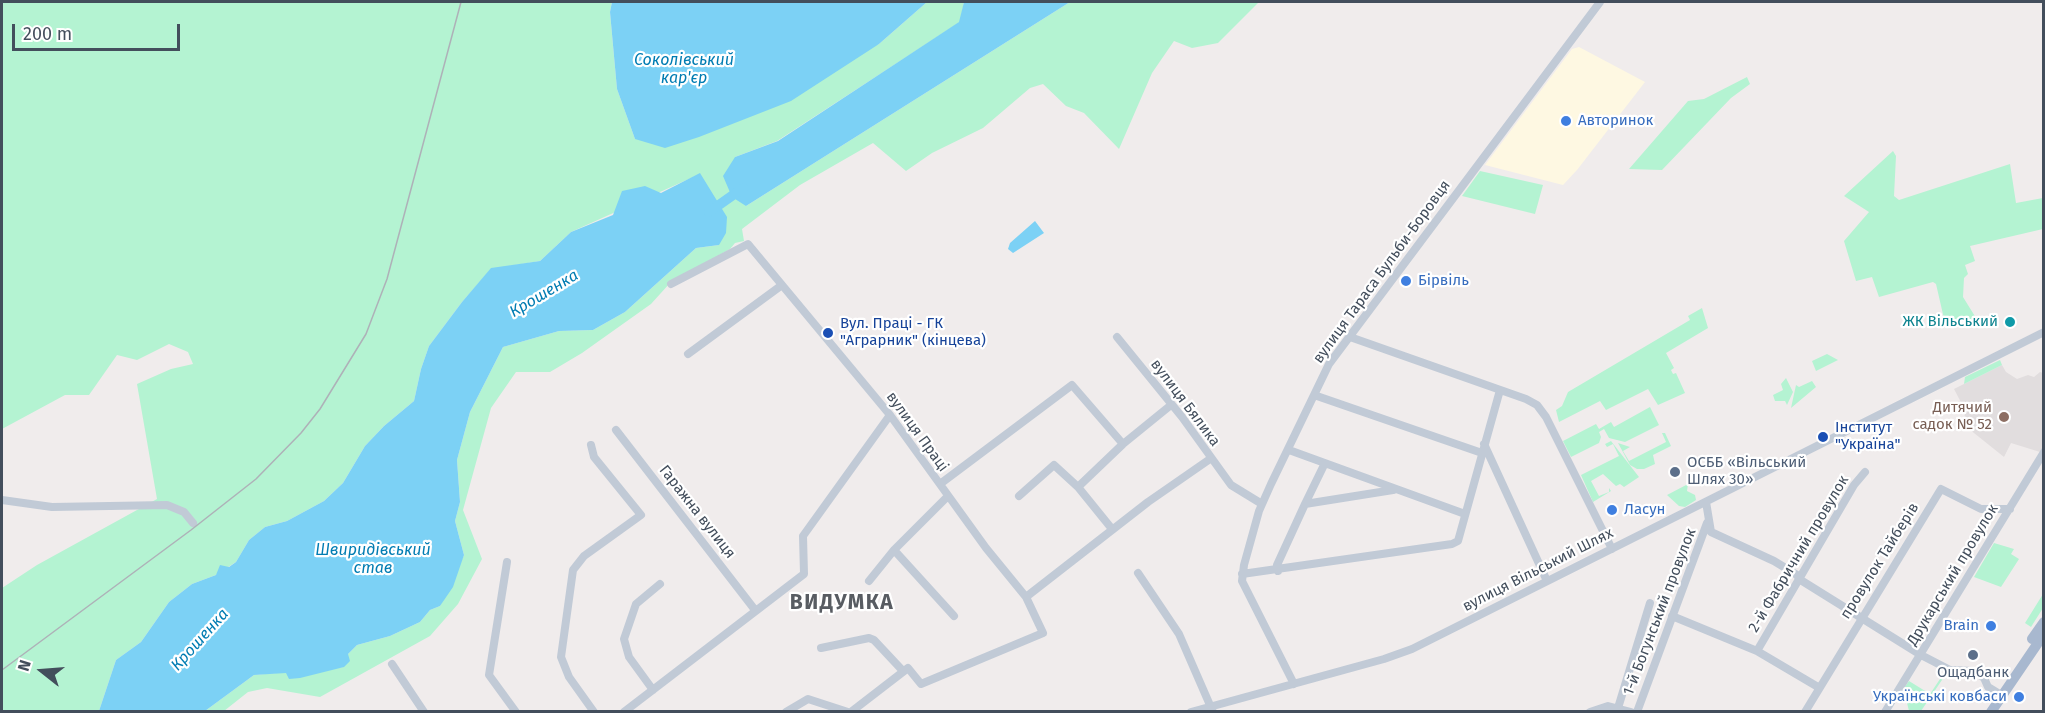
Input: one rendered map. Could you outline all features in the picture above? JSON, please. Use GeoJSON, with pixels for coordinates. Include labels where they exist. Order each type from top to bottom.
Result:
{"type":"FeatureCollection","features":[{"type":"Feature","properties":{"kind":"main road"},"geometry":{"type":"LineString","coordinates":[[2020,666],[2029,644],[2043,622]]}},
{"type":"Feature","properties":{"kind":"main road"},"geometry":{"type":"LineString","coordinates":[[1991,711],[2043,634]]}},
{"type":"Feature","properties":{"kind":"street","name":"вулиця Тараса Бульби-Боровця"},"geometry":{"type":"LineString","coordinates":[[1242,574],[1262,504],[1329,364],[1600,2]]}},
{"type":"Feature","properties":{"kind":"street","name":"вулиця Праці"},"geometry":{"type":"LineString","coordinates":[[671,284],[748,244],[890,415],[948,496],[1026,597],[1043,633],[921,684],[908,668],[903,671]]}},
{"type":"Feature","properties":{"kind":"street"},"geometry":{"type":"LineString","coordinates":[[688,354],[702,347],[782,285]]}},
{"type":"Feature","properties":{"kind":"street","name":"вулиця Вільський Шлях"},"geometry":{"type":"LineString","coordinates":[[1191,711],[1213,708],[1404,652],[2043,332]]}},
{"type":"Feature","properties":{"kind":"street","name":"вулиця Бялика"},"geometry":{"type":"LineString","coordinates":[[1117,337],[1208,451],[1210,459],[1231,485],[1262,504]]}},
{"type":"Feature","properties":{"kind":"street"},"geometry":{"type":"LineString","coordinates":[[1350,337],[1526,399],[1540,409],[1612,549]]}},
{"type":"Feature","properties":{"kind":"street"},"geometry":{"type":"LineString","coordinates":[[940,484],[1072,385],[1123,444]]}},
{"type":"Feature","properties":{"kind":"street"},"geometry":{"type":"LineString","coordinates":[[1294,684],[1242,581],[1242,574],[1278,571],[1452,544],[1458,541],[1500,390]]}},
{"type":"Feature","properties":{"kind":"street"},"geometry":{"type":"LineString","coordinates":[[1314,395],[1483,448],[1547,581]]}},
{"type":"Feature","properties":{"kind":"street"},"geometry":{"type":"LineString","coordinates":[[1078,487],[1123,444],[1172,405]]}},
{"type":"Feature","properties":{"kind":"street"},"geometry":{"type":"LineString","coordinates":[[624,711],[804,574],[803,536],[890,415]]}},
{"type":"Feature","properties":{"kind":"street","name":"Гаражна вулиця"},"geometry":{"type":"LineString","coordinates":[[616,430],[755,610]]}},
{"type":"Feature","properties":{"kind":"street"},"geometry":{"type":"LineString","coordinates":[[591,445],[599,463],[641,515],[584,556],[573,570],[561,657],[569,677],[594,711]]}},
{"type":"Feature","properties":{"kind":"street"},"geometry":{"type":"LineString","coordinates":[[1289,450],[1324,465],[1465,514]]}},
{"type":"Feature","properties":{"kind":"street","name":"Друкарський провулок"},"geometry":{"type":"LineString","coordinates":[[1885,711],[2043,452]]}},
{"type":"Feature","properties":{"kind":"street"},"geometry":{"type":"LineString","coordinates":[[1026,597],[1112,529],[1210,459]]}},
{"type":"Feature","properties":{"kind":"street"},"geometry":{"type":"LineString","coordinates":[[1019,496],[1054,465],[1078,487],[1112,529]]}},
{"type":"Feature","properties":{"kind":"street"},"geometry":{"type":"LineString","coordinates":[[1278,571],[1277,565],[1324,465]]}},
{"type":"Feature","properties":{"kind":"street","name":"2-й Фабричний провулок"},"geometry":{"type":"LineString","coordinates":[[1757,651],[1854,485],[1866,472]]}},
{"type":"Feature","properties":{"kind":"street","name":"провулок Тайберів"},"geometry":{"type":"LineString","coordinates":[[1805,711],[1941,489],[1981,509],[2010,509]]}},
{"type":"Feature","properties":{"kind":"street"},"geometry":{"type":"LineString","coordinates":[[1305,504],[1396,490]]}},
{"type":"Feature","properties":{"kind":"street"},"geometry":{"type":"LineString","coordinates":[[869,581],[894,550],[948,496]]}},
{"type":"Feature","properties":{"kind":"street"},"geometry":{"type":"LineString","coordinates":[[2,500],[52,507],[167,505],[184,512],[193,523]]}},
{"type":"Feature","properties":{"kind":"street"},"geometry":{"type":"LineString","coordinates":[[1706,502],[1707,523],[1711,532],[1764,555],[1921,655],[1950,670],[1973,670],[1984,678],[1988,687],[2001,696]]}},
{"type":"Feature","properties":{"kind":"street","name":"1-й Богунський провулок"},"geometry":{"type":"LineString","coordinates":[[1637,711],[1707,523]]}},
{"type":"Feature","properties":{"kind":"street"},"geometry":{"type":"LineString","coordinates":[[894,550],[954,616]]}},
{"type":"Feature","properties":{"kind":"street"},"geometry":{"type":"LineString","coordinates":[[507,562],[489,675],[516,711]]}},
{"type":"Feature","properties":{"kind":"street"},"geometry":{"type":"LineString","coordinates":[[1138,573],[1179,634],[1213,708]]}},
{"type":"Feature","properties":{"kind":"street"},"geometry":{"type":"LineString","coordinates":[[652,690],[629,657],[624,644],[624,633],[636,604],[660,584]]}},
{"type":"Feature","properties":{"kind":"street"},"geometry":{"type":"LineString","coordinates":[[1618,708],[1650,603]]}},
{"type":"Feature","properties":{"kind":"street"},"geometry":{"type":"LineString","coordinates":[[1672,616],[1757,651],[1818,687]]}},
{"type":"Feature","properties":{"kind":"street"},"geometry":{"type":"LineString","coordinates":[[786,711],[808,699],[850,711],[903,671],[874,640],[869,638],[821,648]]}},
{"type":"Feature","properties":{"kind":"street"},"geometry":{"type":"LineString","coordinates":[[392,664],[424,711]]}},
{"type":"Feature","properties":{"kind":"street"},"geometry":{"type":"LineString","coordinates":[[1590,711],[1601,707],[1631,711]]}},
{"type":"Feature","properties":{"kind":"shaded area","name":"Авторинок"},"geometry":{"type":"Polygon","coordinates":[[[1579,47],[1645,82],[1577,170],[1563,185],[1485,165],[1572,49],[1579,47]]]}},
{"type":"Feature","properties":{"kind":"shaded area","name":"Дитячий садок № 52"},"geometry":{"type":"Polygon","coordinates":[[[2002,365],[2006,372],[2017,379],[2028,375],[2034,377],[2040,372],[2043,373],[2044,446],[2040,452],[2011,443],[2004,457],[1964,425],[1965,410],[1954,389],[2002,365]]]}},
{"type":"Feature","properties":{"kind":"green space"},"geometry":{"type":"Polygon","coordinates":[[[2,2],[612,2],[610,12],[617,89],[635,139],[879,44],[927,2],[964,2],[960,22],[777,141],[735,157],[746,206],[1070,2],[1259,2],[1218,43],[1192,48],[1174,41],[1152,73],[1119,149],[1084,113],[1066,106],[1043,84],[1030,88],[983,128],[932,153],[906,171],[873,143],[800,185],[742,229],[744,241],[735,243],[730,249],[670,283],[651,304],[582,353],[550,372],[516,372],[491,408],[463,510],[482,559],[458,604],[430,636],[320,697],[267,688],[248,692],[224,711],[205,711],[254,675],[343,667],[348,654],[357,645],[390,636],[420,622],[430,610],[440,606],[464,555],[455,521],[460,502],[457,460],[470,412],[503,347],[559,331],[593,330],[625,312],[696,248],[719,245],[700,174],[571,232],[540,261],[491,269],[462,302],[429,346],[414,401],[384,426],[365,446],[343,483],[324,501],[287,521],[265,527],[249,540],[236,562],[216,575],[192,584],[169,602],[141,642],[116,660],[99,711],[2,711],[2,588],[37,565],[157,499],[137,384],[171,369],[193,364],[188,352],[169,344],[137,360],[117,355],[89,395],[65,395],[2,429],[2,2]]]}},
{"type":"Feature","properties":{"kind":"green space"},"geometry":{"type":"Polygon","coordinates":[[[1747,77],[1750,84],[1731,98],[1662,170],[1629,169],[1688,101],[1704,99],[1747,77]]]}},
{"type":"Feature","properties":{"kind":"green space"},"geometry":{"type":"Polygon","coordinates":[[[1893,151],[1896,156],[1894,196],[1899,200],[2010,164],[2016,203],[2043,198],[2043,229],[1970,246],[1975,261],[1965,265],[1968,274],[1964,278],[1963,297],[1981,326],[1978,327],[1966,318],[1945,323],[1936,284],[1933,282],[1879,297],[1872,277],[1856,281],[1844,241],[1869,212],[1844,196],[1893,151]]]}},
{"type":"Feature","properties":{"kind":"green space"},"geometry":{"type":"Polygon","coordinates":[[[1480,171],[1543,185],[1535,214],[1462,196],[1480,171]]]}},
{"type":"Feature","properties":{"kind":"green space"},"geometry":{"type":"Polygon","coordinates":[[[1702,308],[1708,328],[1666,353],[1674,368],[1671,370],[1673,374],[1676,373],[1685,393],[1658,405],[1648,389],[1606,410],[1600,401],[1559,422],[1556,410],[1562,406],[1568,392],[1690,320],[1688,316],[1702,308]]]}},
{"type":"Feature","properties":{"kind":"green space"},"geometry":{"type":"Polygon","coordinates":[[[1827,354],[1838,360],[1816,371],[1812,361],[1827,354]]]}},
{"type":"Feature","properties":{"kind":"green space"},"geometry":{"type":"Polygon","coordinates":[[[2000,360],[2002,365],[1964,384],[1965,377],[2000,360]]]}},
{"type":"Feature","properties":{"kind":"green space"},"geometry":{"type":"Polygon","coordinates":[[[1786,378],[1793,392],[1787,405],[1785,401],[1775,401],[1773,395],[1783,390],[1781,384],[1786,378]]]}},
{"type":"Feature","properties":{"kind":"green space"},"geometry":{"type":"Polygon","coordinates":[[[1812,381],[1816,387],[1791,408],[1796,385],[1799,387],[1812,381]]]}},
{"type":"Feature","properties":{"kind":"green space"},"geometry":{"type":"Polygon","coordinates":[[[1650,407],[1659,425],[1625,442],[1609,438],[1604,429],[1599,432],[1601,437],[1599,443],[1571,457],[1563,441],[1596,424],[1599,429],[1611,422],[1614,427],[1650,407]]]}},
{"type":"Feature","properties":{"kind":"green space"},"geometry":{"type":"Polygon","coordinates":[[[1662,433],[1665,433],[1671,446],[1653,455],[1655,464],[1644,469],[1637,469],[1630,465],[1618,443],[1630,447],[1623,451],[1629,461],[1666,442],[1662,433]]]}},
{"type":"Feature","properties":{"kind":"green space"},"geometry":{"type":"Polygon","coordinates":[[[1611,441],[1639,477],[1624,487],[1620,484],[1616,486],[1603,474],[1591,481],[1599,496],[1609,492],[1609,488],[1611,491],[1593,502],[1581,475],[1619,456],[1613,444],[1607,447],[1605,444],[1611,441]]]}},
{"type":"Feature","properties":{"kind":"green space"},"geometry":{"type":"Polygon","coordinates":[[[1688,484],[1687,491],[1695,495],[1696,500],[1685,507],[1679,506],[1667,495],[1688,484]]]}},
{"type":"Feature","properties":{"kind":"green space"},"geometry":{"type":"Polygon","coordinates":[[[1994,543],[2014,549],[2011,554],[2019,559],[2001,587],[1974,577],[1994,543]]]}},
{"type":"Feature","properties":{"kind":"green space"},"geometry":{"type":"Polygon","coordinates":[[[2043,594],[2043,608],[2031,627],[2025,623],[2043,594]]]}},
{"type":"Feature","properties":{"kind":"green space"},"geometry":{"type":"Polygon","coordinates":[[[1942,676],[1944,677],[1921,711],[1909,711],[1907,703],[1913,690],[1904,688],[1909,681],[1930,694],[1942,676]]]}},
{"type":"Feature","properties":{"kind":"water","name":"Соколівський кар'єр"},"geometry":{"type":"Polygon","coordinates":[[[612,2],[927,2],[879,44],[791,101],[665,148],[635,139],[617,89],[610,12],[612,2]]]}},
{"type":"Feature","properties":{"kind":"water"},"geometry":{"type":"Polygon","coordinates":[[[964,2],[1070,2],[746,206],[732,197],[723,176],[735,157],[778,141],[959,22],[964,2]]]}},
{"type":"Feature","properties":{"kind":"water","name":"Швиридівський став"},"geometry":{"type":"Polygon","coordinates":[[[700,173],[727,217],[726,233],[719,245],[696,248],[625,312],[593,330],[559,331],[503,347],[470,412],[457,460],[460,502],[455,521],[464,555],[453,587],[440,606],[430,610],[420,622],[390,636],[357,645],[348,654],[350,661],[344,667],[289,679],[286,673],[254,675],[205,711],[99,711],[116,660],[141,642],[169,602],[192,584],[216,575],[220,565],[229,567],[236,562],[249,540],[265,527],[287,521],[324,501],[343,483],[365,446],[384,426],[414,401],[429,346],[491,268],[540,261],[571,232],[613,215],[622,191],[645,186],[661,193],[700,173]]]}},
{"type":"Feature","properties":{"kind":"water"},"geometry":{"type":"Polygon","coordinates":[[[1035,221],[1044,233],[1013,253],[1008,249],[1010,243],[1035,221]]]}},
{"type":"Feature","properties":{"kind":"waterway","name":"Крошенка"},"geometry":{"type":"LineString","coordinates":[[709,212],[743,188]]}},
{"type":"Feature","properties":{"kind":"railway"},"geometry":{"type":"LineString","coordinates":[[2,670],[256,479],[301,433],[320,409],[366,334],[387,279],[461,2]]}},
{"type":"Feature","properties":{"kind":"place","name":"Авторинок"},"geometry":{"type":"Point","coordinates":[1566,121]}},
{"type":"Feature","properties":{"kind":"place","name":"Бірвіль"},"geometry":{"type":"Point","coordinates":[1406,281]}},
{"type":"Feature","properties":{"kind":"place","name":"ЖК Вільський"},"geometry":{"type":"Point","coordinates":[2010,322]}},
{"type":"Feature","properties":{"kind":"place","name":"Вул. Праці - ГК \"Аграрник\" (кінцева)"},"geometry":{"type":"Point","coordinates":[828,333]}},
{"type":"Feature","properties":{"kind":"place","name":"Дитячий садок № 52"},"geometry":{"type":"Point","coordinates":[2004,417]}},
{"type":"Feature","properties":{"kind":"place","name":"Інститут \"Україна\""},"geometry":{"type":"Point","coordinates":[1823,437]}},
{"type":"Feature","properties":{"kind":"place","name":"ОСББ «Вільський Шлях 30»"},"geometry":{"type":"Point","coordinates":[1675,472]}},
{"type":"Feature","properties":{"kind":"place","name":"Ласун"},"geometry":{"type":"Point","coordinates":[1612,510]}},
{"type":"Feature","properties":{"kind":"place","name":"Brain"},"geometry":{"type":"Point","coordinates":[1991,626]}},
{"type":"Feature","properties":{"kind":"place","name":"Ощадбанк"},"geometry":{"type":"Point","coordinates":[1973,655]}},
{"type":"Feature","properties":{"kind":"place","name":"Українські ковбаси"},"geometry":{"type":"Point","coordinates":[2019,697]}},
{"type":"Feature","properties":{"kind":"district","name":"ВИДУМКА"},"geometry":{"type":"Point","coordinates":[842,603]}}]}
